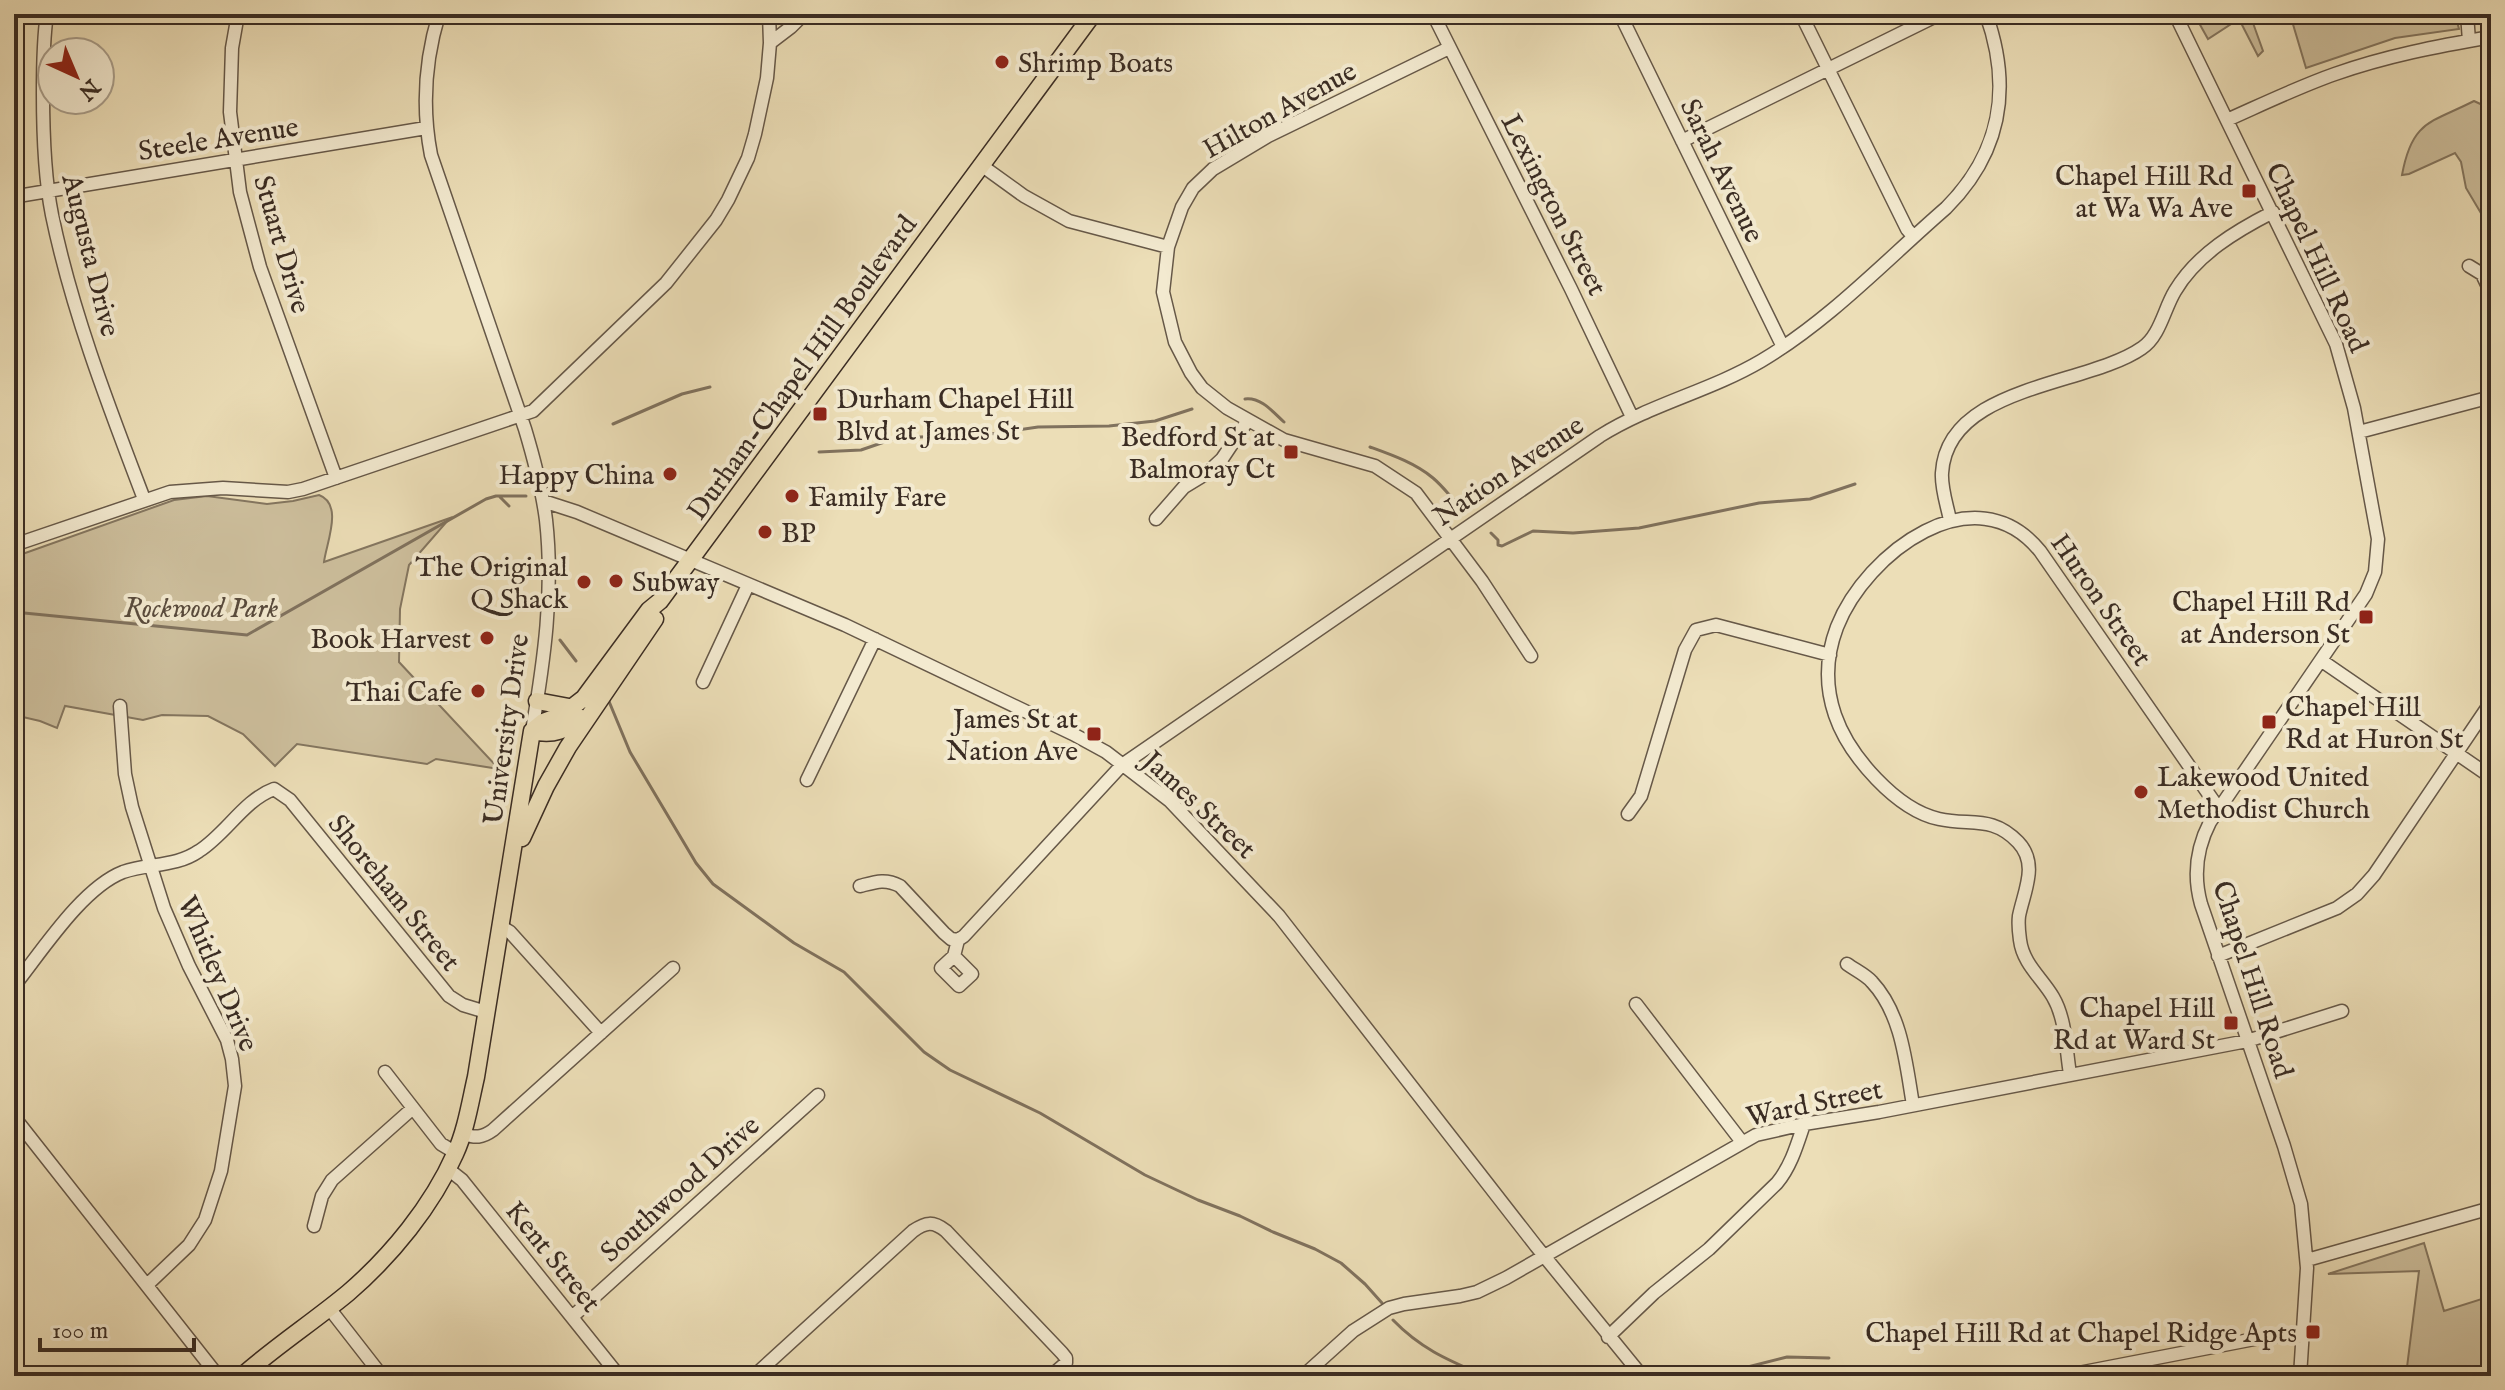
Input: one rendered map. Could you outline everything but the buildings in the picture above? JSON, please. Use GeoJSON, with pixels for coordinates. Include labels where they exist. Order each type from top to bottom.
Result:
{"type":"FeatureCollection","features":[{"type":"Feature","properties":{"kind":"main road","name":"Durham-Chapel Hill Boulevard"},"geometry":{"type":"LineString","coordinates":[[532,731],[543,722],[562,715],[589,692],[649,610],[660,601],[691,561],[1093,14]]}},
{"type":"Feature","properties":{"kind":"main road"},"geometry":{"type":"LineString","coordinates":[[510,865],[546,786],[654,620],[660,601]]}},
{"type":"Feature","properties":{"kind":"main road"},"geometry":{"type":"LineString","coordinates":[[537,701],[569,707]]}},
{"type":"Feature","properties":{"kind":"main road"},"geometry":{"type":"LineString","coordinates":[[532,731],[558,733],[592,711]]}},
{"type":"Feature","properties":{"kind":"main road","name":"University Drive"},"geometry":{"type":"LineString","coordinates":[[242,1376],[329,1308],[393,1248],[423,1208],[456,1153],[476,1077],[532,731]]}},
{"type":"Feature","properties":{"kind":"street","name":"Augusta Drive"},"geometry":{"type":"LineString","coordinates":[[47,14],[43,118],[52,215],[78,310],[144,499]]}},
{"type":"Feature","properties":{"kind":"street","name":"Stuart Drive"},"geometry":{"type":"LineString","coordinates":[[238,14],[230,79],[230,112],[246,217],[260,267],[336,478]]}},
{"type":"Feature","properties":{"kind":"street","name":"University Drive"},"geometry":{"type":"LineString","coordinates":[[439,14],[426,77],[426,128],[435,173],[519,414],[543,501],[549,556],[549,593],[532,731]]}},
{"type":"Feature","properties":{"kind":"street"},"geometry":{"type":"LineString","coordinates":[[14,545],[170,492],[192,488],[288,492],[303,489],[540,408],[682,265],[716,220],[738,181],[755,134],[767,78],[769,14]]}},
{"type":"Feature","properties":{"kind":"street"},"geometry":{"type":"LineString","coordinates":[[770,43],[804,14]]}},
{"type":"Feature","properties":{"kind":"street","name":"Lexington Street"},"geometry":{"type":"LineString","coordinates":[[1433,14],[1632,417]]}},
{"type":"Feature","properties":{"kind":"street","name":"Sarah Avenue"},"geometry":{"type":"LineString","coordinates":[[1620,14],[1783,347]]}},
{"type":"Feature","properties":{"kind":"street"},"geometry":{"type":"LineString","coordinates":[[1801,14],[1913,236]]}},
{"type":"Feature","properties":{"kind":"street"},"geometry":{"type":"LineString","coordinates":[[1682,141],[1940,14]]}},
{"type":"Feature","properties":{"kind":"street","name":"Nation Avenue"},"geometry":{"type":"LineString","coordinates":[[958,940],[1122,765],[1600,436],[1632,417],[1725,379],[1783,347],[1826,314],[1913,236],[1961,191],[1984,158],[1991,139],[1998,109],[2000,77],[1997,46],[1986,14]]}},
{"type":"Feature","properties":{"kind":"street","name":"Chapel Hill Road"},"geometry":{"type":"LineString","coordinates":[[2175,14],[2336,344],[2348,382],[2375,519],[2378,559],[2366,594],[2219,809],[2205,833],[2196,869],[2201,904],[2298,1189],[2307,1260],[2300,1376]]}},
{"type":"Feature","properties":{"kind":"street"},"geometry":{"type":"LineString","coordinates":[[2467,14],[2469,41]]}},
{"type":"Feature","properties":{"kind":"street"},"geometry":{"type":"LineString","coordinates":[[2227,120],[2332,75],[2414,51],[2491,37]]}},
{"type":"Feature","properties":{"kind":"street","name":"Hilton Avenue"},"geometry":{"type":"LineString","coordinates":[[1449,48],[1268,136],[1213,169],[1189,194],[1182,207],[1168,247],[1163,292],[1180,353],[1202,388],[1227,408],[1296,444],[1386,471],[1423,499],[1531,656]]}},
{"type":"Feature","properties":{"kind":"street","name":"Steele Avenue"},"geometry":{"type":"LineString","coordinates":[[18,196],[426,128]]}},
{"type":"Feature","properties":{"kind":"street"},"geometry":{"type":"LineString","coordinates":[[981,165],[1024,196],[1069,221],[1168,247]]}},
{"type":"Feature","properties":{"kind":"street"},"geometry":{"type":"LineString","coordinates":[[1950,520],[1942,472],[1948,444],[1960,430],[2002,401],[2029,389],[2107,365],[2144,347],[2151,341],[2175,290],[2186,275],[2224,240],[2273,212]]}},
{"type":"Feature","properties":{"kind":"street"},"geometry":{"type":"LineString","coordinates":[[2469,266],[2482,274],[2491,293]]}},
{"type":"Feature","properties":{"kind":"street"},"geometry":{"type":"LineString","coordinates":[[2359,432],[2491,397]]}},
{"type":"Feature","properties":{"kind":"street"},"geometry":{"type":"LineString","coordinates":[[1156,519],[1184,487],[1217,464],[1248,420]]}},
{"type":"Feature","properties":{"kind":"street","name":"James Street"},"geometry":{"type":"LineString","coordinates":[[543,501],[577,512],[875,639],[1106,752],[1187,818],[1279,916],[1544,1257],[1642,1376]]}},
{"type":"Feature","properties":{"kind":"street","name":"Huron Street"},"geometry":{"type":"LineString","coordinates":[[2070,1074],[2058,1007],[2026,959],[2020,942],[2018,919],[2030,874],[2025,851],[1999,826],[1989,822],[1932,817],[1913,808],[1881,783],[1859,758],[1836,718],[1828,683],[1830,655],[1844,612],[1868,577],[1920,533],[1950,520],[1982,518],[2011,525],[2031,540],[2219,809]]}},
{"type":"Feature","properties":{"kind":"street"},"geometry":{"type":"LineString","coordinates":[[703,682],[748,585]]}},
{"type":"Feature","properties":{"kind":"street"},"geometry":{"type":"LineString","coordinates":[[1628,814],[1641,796],[1685,650],[1696,630],[1716,625],[1830,655]]}},
{"type":"Feature","properties":{"kind":"street"},"geometry":{"type":"LineString","coordinates":[[807,780],[875,639]]}},
{"type":"Feature","properties":{"kind":"street"},"geometry":{"type":"LineString","coordinates":[[2322,661],[2491,777]]}},
{"type":"Feature","properties":{"kind":"street"},"geometry":{"type":"LineString","coordinates":[[2218,956],[2329,911],[2357,894],[2374,875],[2491,702]]}},
{"type":"Feature","properties":{"kind":"street","name":"Whitley Drive"},"geometry":{"type":"LineString","coordinates":[[120,706],[132,807],[164,908],[227,1040],[235,1086],[221,1171],[205,1220],[183,1252],[147,1285]]}},
{"type":"Feature","properties":{"kind":"street","name":"Shoreham Street"},"geometry":{"type":"LineString","coordinates":[[151,867],[196,854],[264,793],[274,789],[290,800],[449,996],[463,1005],[486,1012]]}},
{"type":"Feature","properties":{"kind":"street"},"geometry":{"type":"LineString","coordinates":[[14,986],[87,897],[112,877],[151,867]]}},
{"type":"Feature","properties":{"kind":"street"},"geometry":{"type":"LineString","coordinates":[[860,886],[880,880],[900,886],[944,933],[958,940],[954,956]]}},
{"type":"Feature","properties":{"kind":"street"},"geometry":{"type":"LineString","coordinates":[[500,926],[510,932],[601,1033]]}},
{"type":"Feature","properties":{"kind":"street"},"geometry":{"type":"LineString","coordinates":[[1847,964],[1872,982],[1888,1006],[1902,1041],[1913,1105]]}},
{"type":"Feature","properties":{"kind":"street"},"geometry":{"type":"LineString","coordinates":[[462,1134],[475,1138],[493,1130],[673,968]]}},
{"type":"Feature","properties":{"kind":"street"},"geometry":{"type":"LineString","coordinates":[[1636,1004],[1742,1142]]}},
{"type":"Feature","properties":{"kind":"street","name":"Ward Street"},"geometry":{"type":"LineString","coordinates":[[1303,1376],[1353,1331],[1389,1308],[1477,1292],[1544,1257],[1742,1142],[1771,1130],[2247,1041],[2342,1011]]}},
{"type":"Feature","properties":{"kind":"street"},"geometry":{"type":"LineString","coordinates":[[385,1072],[441,1144],[456,1153]]}},
{"type":"Feature","properties":{"kind":"street","name":"Southwood Drive"},"geometry":{"type":"LineString","coordinates":[[572,1317],[818,1095]]}},
{"type":"Feature","properties":{"kind":"street"},"geometry":{"type":"LineString","coordinates":[[314,1226],[322,1196],[332,1180],[413,1108]]}},
{"type":"Feature","properties":{"kind":"street"},"geometry":{"type":"LineString","coordinates":[[14,1117],[218,1376]]}},
{"type":"Feature","properties":{"kind":"street"},"geometry":{"type":"LineString","coordinates":[[1608,1337],[1654,1293],[1709,1249],[1777,1183],[1796,1148],[1804,1124]]}},
{"type":"Feature","properties":{"kind":"street","name":"Kent Street"},"geometry":{"type":"LineString","coordinates":[[448,1169],[462,1180],[619,1376]]}},
{"type":"Feature","properties":{"kind":"street"},"geometry":{"type":"LineString","coordinates":[[2307,1260],[2491,1208]]}},
{"type":"Feature","properties":{"kind":"street"},"geometry":{"type":"LineString","coordinates":[[754,1376],[913,1231],[932,1223],[946,1231],[1066,1358],[1066,1363],[1051,1376]]}},
{"type":"Feature","properties":{"kind":"street"},"geometry":{"type":"LineString","coordinates":[[329,1308],[382,1376]]}},
{"type":"Feature","properties":{"kind":"street"},"geometry":{"type":"LineString","coordinates":[[2063,1376],[2270,1336],[2302,1337]]}},
{"type":"Feature","properties":{"kind":"green space"},"geometry":{"type":"Polygon","coordinates":[[[2194,14],[2266,14],[2253,23],[2263,51],[2258,56],[2239,19],[2208,39],[2194,14]]]}},
{"type":"Feature","properties":{"kind":"green space"},"geometry":{"type":"Polygon","coordinates":[[[2272,14],[2342,14],[2343,20],[2355,22],[2363,14],[2407,14],[2413,18],[2455,14],[2459,29],[2395,38],[2306,68],[2292,21],[2283,23],[2272,14]]]}},
{"type":"Feature","properties":{"kind":"green space"},"geometry":{"type":"Polygon","coordinates":[[[2474,101],[2491,109],[2491,230],[2466,188],[2461,162],[2455,153],[2402,175],[2411,143],[2418,133],[2435,120],[2474,101]]]}},
{"type":"Feature","properties":{"kind":"green space","name":"Rockwood Park"},"geometry":{"type":"Polygon","coordinates":[[[319,495],[331,507],[332,515],[324,562],[450,518],[409,565],[400,609],[399,662],[499,769],[436,759],[427,764],[297,744],[275,766],[243,734],[208,716],[162,715],[143,720],[65,706],[57,728],[14,715],[14,557],[174,500],[207,496],[267,504],[319,495]]]}},
{"type":"Feature","properties":{"kind":"green space"},"geometry":{"type":"Polygon","coordinates":[[[2424,1243],[2444,1311],[2491,1296],[2491,1376],[2391,1376],[2388,1368],[2407,1367],[2419,1271],[2328,1274],[2424,1243]]]}},
{"type":"Feature","properties":{"kind":"waterway"},"geometry":{"type":"LineString","coordinates":[[613,424],[682,394],[710,387]]}},
{"type":"Feature","properties":{"kind":"waterway"},"geometry":{"type":"LineString","coordinates":[[1245,399],[1261,403],[1284,422]]}},
{"type":"Feature","properties":{"kind":"waterway"},"geometry":{"type":"LineString","coordinates":[[819,452],[861,450],[896,438],[1155,421],[1192,409]]}},
{"type":"Feature","properties":{"kind":"waterway"},"geometry":{"type":"LineString","coordinates":[[1370,447],[1426,473],[1465,511]]}},
{"type":"Feature","properties":{"kind":"waterway"},"geometry":{"type":"LineString","coordinates":[[1491,533],[1498,540],[1498,545],[1502,546],[1533,531],[1573,533],[1639,528],[1759,503],[1810,499],[1855,484]]}},
{"type":"Feature","properties":{"kind":"waterway"},"geometry":{"type":"LineString","coordinates":[[14,612],[247,635],[486,499],[526,496]]}},
{"type":"Feature","properties":{"kind":"waterway"},"geometry":{"type":"LineString","coordinates":[[500,497],[509,506]]}},
{"type":"Feature","properties":{"kind":"waterway"},"geometry":{"type":"LineString","coordinates":[[560,640],[576,661]]}},
{"type":"Feature","properties":{"kind":"waterway"},"geometry":{"type":"LineString","coordinates":[[608,699],[630,752],[696,863],[713,884],[794,943],[844,972],[924,1052],[950,1070],[1040,1113],[1145,1175],[1341,1263],[1382,1303]]}},
{"type":"Feature","properties":{"kind":"waterway"},"geometry":{"type":"LineString","coordinates":[[1393,1320],[1425,1346],[1485,1376]]}},
{"type":"Feature","properties":{"kind":"waterway"},"geometry":{"type":"LineString","coordinates":[[1712,1376],[1787,1357],[1829,1358]]}},
{"type":"Feature","properties":{"kind":"place","name":"Shrimp Boats"},"geometry":{"type":"Point","coordinates":[1002,62]}},
{"type":"Feature","properties":{"kind":"place","name":"Chapel Hill Rd at Wa Wa Ave"},"geometry":{"type":"Point","coordinates":[2249,191]}},
{"type":"Feature","properties":{"kind":"place","name":"Durham Chapel Hill Blvd at James St"},"geometry":{"type":"Point","coordinates":[820,414]}},
{"type":"Feature","properties":{"kind":"place","name":"Bedford St at Balmoray Ct"},"geometry":{"type":"Point","coordinates":[1291,452]}},
{"type":"Feature","properties":{"kind":"place","name":"Happy China"},"geometry":{"type":"Point","coordinates":[670,474]}},
{"type":"Feature","properties":{"kind":"place","name":"Family Fare"},"geometry":{"type":"Point","coordinates":[792,496]}},
{"type":"Feature","properties":{"kind":"place","name":"BP"},"geometry":{"type":"Point","coordinates":[765,532]}},
{"type":"Feature","properties":{"kind":"place","name":"Subway"},"geometry":{"type":"Point","coordinates":[616,581]}},
{"type":"Feature","properties":{"kind":"place","name":"The Original Q Shack"},"geometry":{"type":"Point","coordinates":[584,582]}},
{"type":"Feature","properties":{"kind":"place","name":"Chapel Hill Rd at Anderson St"},"geometry":{"type":"Point","coordinates":[2366,617]}},
{"type":"Feature","properties":{"kind":"place","name":"Book Harvest"},"geometry":{"type":"Point","coordinates":[487,638]}},
{"type":"Feature","properties":{"kind":"place","name":"Thai Cafe"},"geometry":{"type":"Point","coordinates":[478,691]}},
{"type":"Feature","properties":{"kind":"place","name":"Chapel Hill Rd at Huron St"},"geometry":{"type":"Point","coordinates":[2269,722]}},
{"type":"Feature","properties":{"kind":"place","name":"James St at Nation Ave"},"geometry":{"type":"Point","coordinates":[1094,734]}},
{"type":"Feature","properties":{"kind":"place","name":"Lakewood United Methodist Church"},"geometry":{"type":"Point","coordinates":[2141,792]}},
{"type":"Feature","properties":{"kind":"place","name":"Chapel Hill Rd at Ward St"},"geometry":{"type":"Point","coordinates":[2231,1023]}},
{"type":"Feature","properties":{"kind":"place","name":"Chapel Hill Rd at Chapel Ridge Apts"},"geometry":{"type":"Point","coordinates":[2313,1332]}}]}
